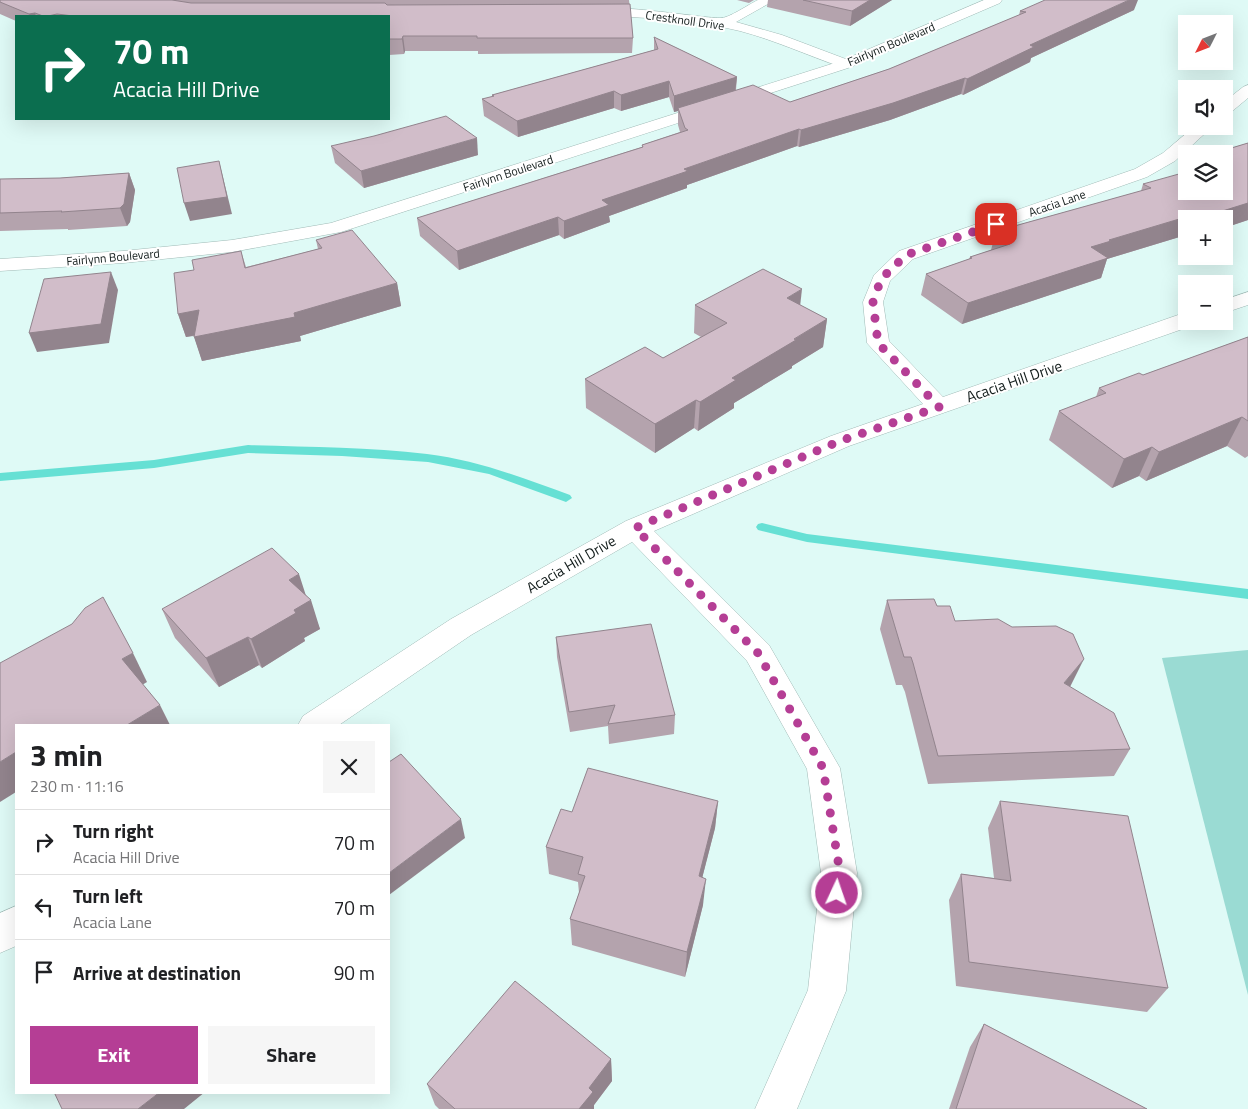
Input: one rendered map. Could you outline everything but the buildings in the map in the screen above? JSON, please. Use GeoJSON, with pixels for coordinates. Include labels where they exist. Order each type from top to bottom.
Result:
{"type":"FeatureCollection","features":[{"type":"Feature","properties":{"kind":"street"},"geometry":{"type":"LineString","coordinates":[[722,24],[768,0]]}},
{"type":"Feature","properties":{"kind":"street","name":"Fairlynn Boulevard"},"geometry":{"type":"LineString","coordinates":[[0,265],[124,257],[232,246],[334,228],[846,64],[995,0]]}},
{"type":"Feature","properties":{"kind":"street","name":"Crestknoll Drive"},"geometry":{"type":"LineString","coordinates":[[579,12],[663,14],[722,24],[766,34],[846,64]]}},
{"type":"Feature","properties":{"kind":"street"},"geometry":{"type":"LineString","coordinates":[[1233,102],[1248,90]]}},
{"type":"Feature","properties":{"kind":"street","name":"Acacia Lane"},"geometry":{"type":"LineString","coordinates":[[939,407],[878,343],[873,302],[881,279],[906,255],[1141,173],[1169,157],[1195,135]]}},
{"type":"Feature","properties":{"kind":"street"},"geometry":{"type":"LineString","coordinates":[[1233,304],[1248,298]]}},
{"type":"Feature","properties":{"kind":"street","name":"Acacia Hill Drive"},"geometry":{"type":"LineString","coordinates":[[316,724],[461,627],[635,528],[840,441],[1178,323]]}},
{"type":"Feature","properties":{"kind":"street"},"geometry":{"type":"LineString","coordinates":[[635,528],[758,653],[823,768],[840,873],[827,991],[776,1109]]}},
{"type":"Feature","properties":{"kind":"street"},"geometry":{"type":"LineString","coordinates":[[0,935],[15,925]]}},
{"type":"Feature","properties":{"kind":"shaded area"},"geometry":{"type":"Polygon","coordinates":[[[1248,650],[1248,995],[1162,658],[1248,650]]]}},
{"type":"Feature","properties":{"kind":"waterway"},"geometry":{"type":"LineString","coordinates":[[0,477],[154,464],[248,449],[342,452],[428,458],[491,471],[566,498]]}},
{"type":"Feature","properties":{"kind":"waterway"},"geometry":{"type":"LineString","coordinates":[[762,527],[807,538],[1248,594]]}},
{"type":"Feature","properties":{"kind":"route"},"geometry":{"type":"LineString","coordinates":[[837,893],[840,873],[823,768],[758,653],[635,528],[840,441],[939,407],[878,343],[873,302],[881,279],[906,255],[996,224]]}}]}
